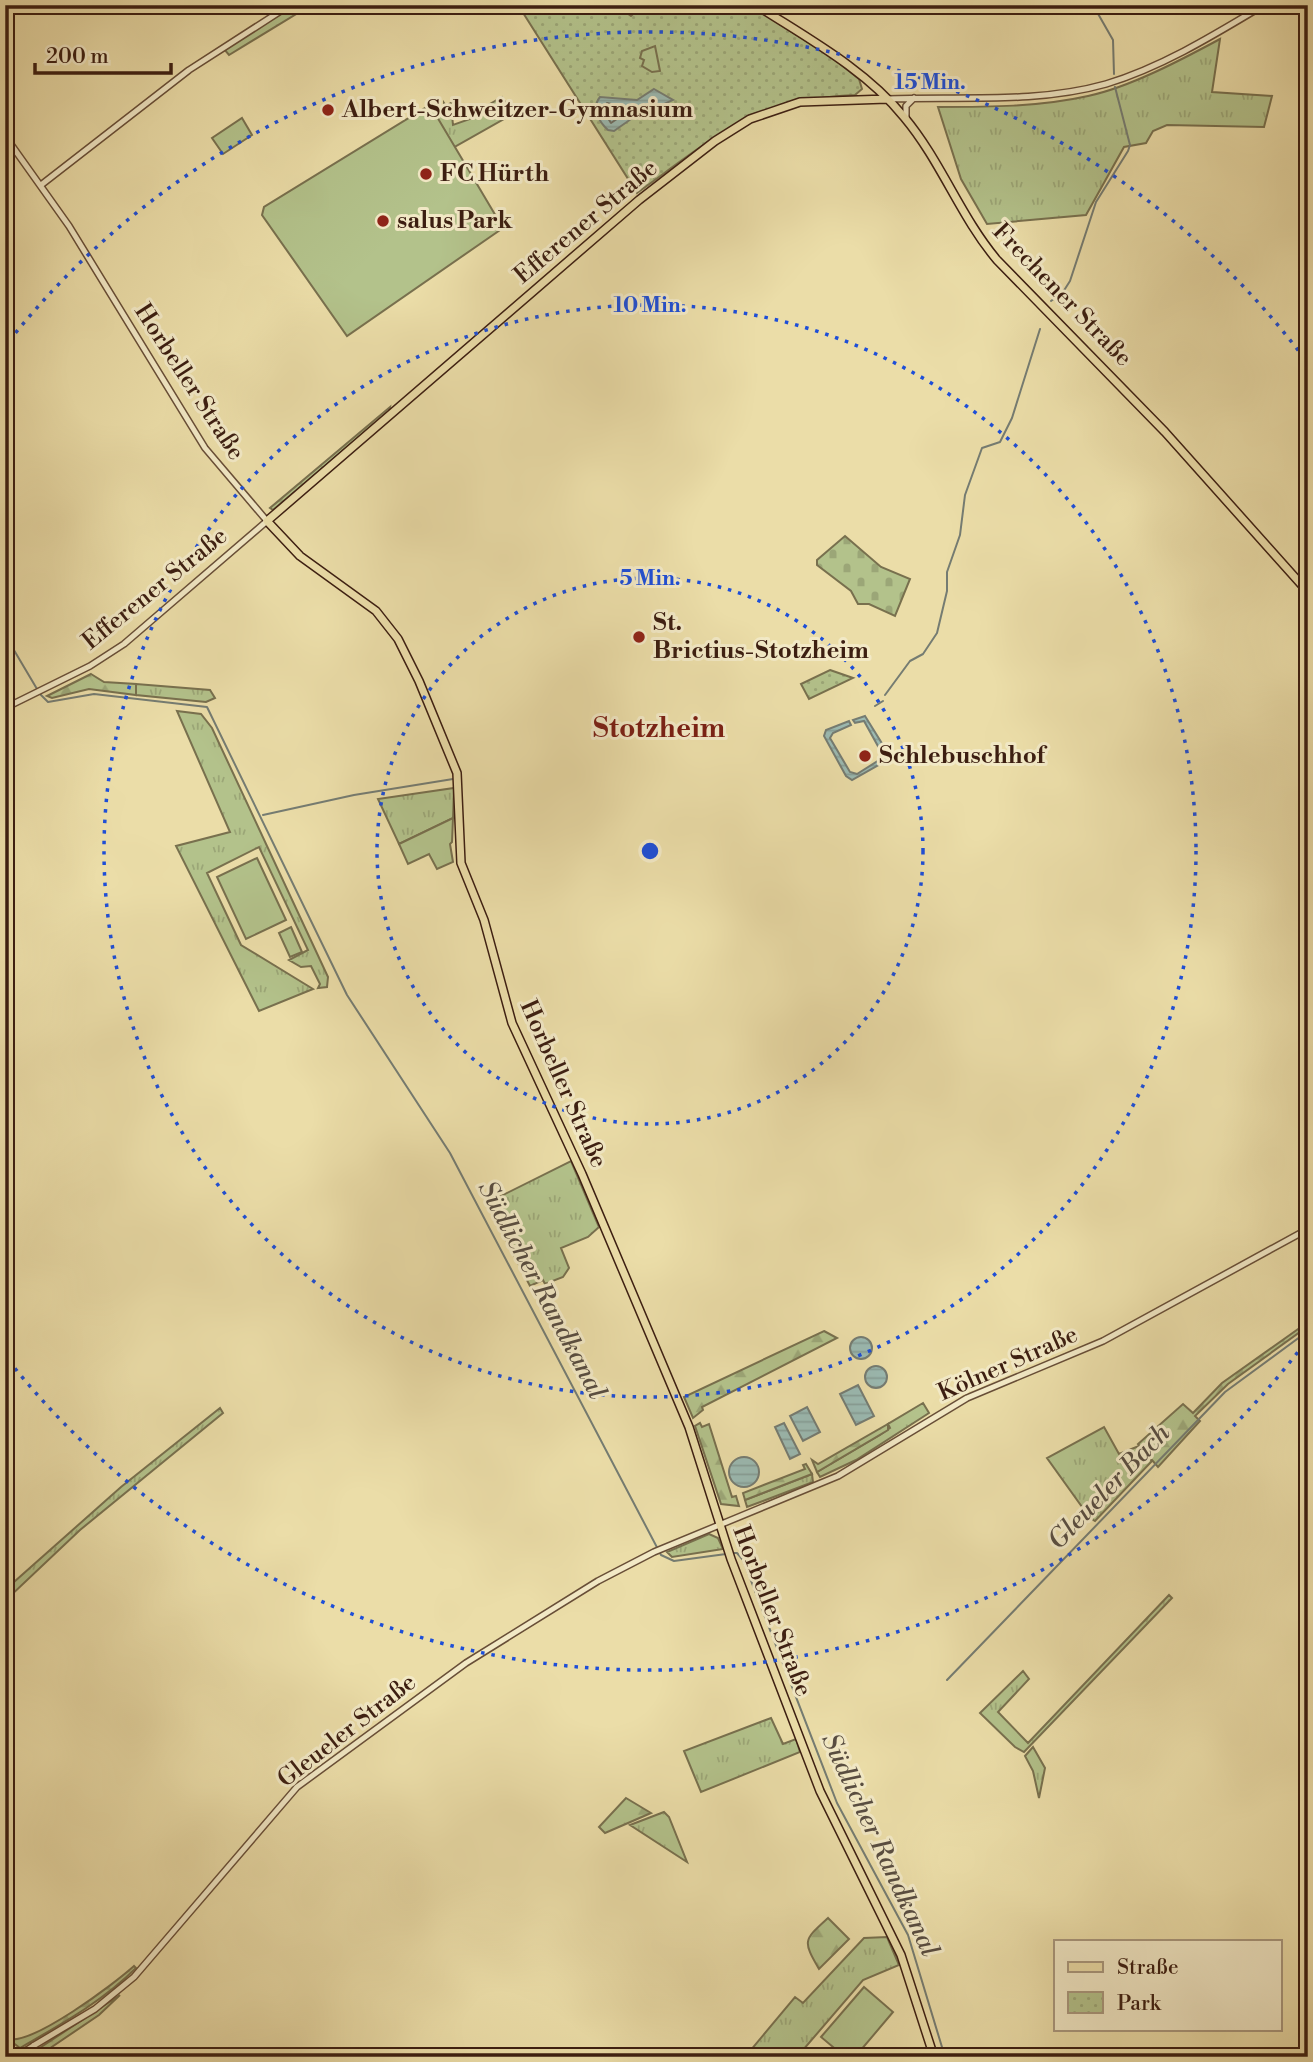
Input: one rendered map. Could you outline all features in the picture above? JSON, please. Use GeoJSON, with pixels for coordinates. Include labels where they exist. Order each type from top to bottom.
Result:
{"type":"FeatureCollection","features":[{"type":"Feature","properties":{"kind":"highway"},"geometry":{"type":"LineString","coordinates":[[5,2049],[16,2057]]}},
{"type":"Feature","properties":{"kind":"main road","name":"Frechener Straße"},"geometry":{"type":"LineString","coordinates":[[756,5],[862,77],[906,119],[934,158],[975,232],[997,260],[1166,432],[1308,592]]}},
{"type":"Feature","properties":{"kind":"main road"},"geometry":{"type":"LineString","coordinates":[[856,98],[864,90],[862,77]]}},
{"type":"Feature","properties":{"kind":"main road","name":"Efferener Straße"},"geometry":{"type":"LineString","coordinates":[[267,521],[639,200],[715,141],[750,119],[783,107],[827,99],[887,99]]}},
{"type":"Feature","properties":{"kind":"main road","name":"Horbeller Straße"},"geometry":{"type":"LineString","coordinates":[[267,521],[300,556],[376,611],[398,639],[419,681],[457,773],[461,863],[484,920],[512,1023],[582,1174],[689,1427],[727,1548],[828,1811],[901,1955],[934,2057]]}},
{"type":"Feature","properties":{"kind":"street"},"geometry":{"type":"LineString","coordinates":[[41,185],[189,70],[290,5]]}},
{"type":"Feature","properties":{"kind":"street","name":"Efferener Straße"},"geometry":{"type":"LineString","coordinates":[[887,99],[1021,97],[1106,84],[1139,72],[1200,43],[1264,5]]}},
{"type":"Feature","properties":{"kind":"street"},"geometry":{"type":"LineString","coordinates":[[906,119],[906,106],[914,98]]}},
{"type":"Feature","properties":{"kind":"street","name":"Horbeller Straße"},"geometry":{"type":"LineString","coordinates":[[5,136],[41,185],[205,449],[267,521]]}},
{"type":"Feature","properties":{"kind":"street","name":"Efferener Straße"},"geometry":{"type":"LineString","coordinates":[[5,708],[44,691],[124,644],[267,521]]}},
{"type":"Feature","properties":{"kind":"street","name":"Kölner Straße"},"geometry":{"type":"LineString","coordinates":[[719,1525],[838,1476],[967,1398],[1103,1341],[1308,1229]]}},
{"type":"Feature","properties":{"kind":"street","name":"Gleueler Straße"},"geometry":{"type":"LineString","coordinates":[[16,2057],[95,2009],[134,1977],[303,1783],[450,1674],[598,1581],[654,1552],[719,1525]]}},
{"type":"Feature","properties":{"kind":"green space"},"geometry":{"type":"Polygon","coordinates":[[[295,5],[311,5],[229,55],[224,49],[295,5]]]}},
{"type":"Feature","properties":{"kind":"green space"},"geometry":{"type":"Polygon","coordinates":[[[524,5],[616,5],[631,16],[643,5],[750,5],[834,59],[859,79],[862,89],[855,95],[789,104],[762,113],[714,138],[637,193],[520,8],[524,5]]]}},
{"type":"Feature","properties":{"kind":"green space"},"geometry":{"type":"Polygon","coordinates":[[[1220,39],[1212,92],[1272,96],[1264,127],[1167,125],[1153,131],[1146,143],[1124,147],[1086,215],[987,224],[961,179],[938,107],[1032,104],[1088,96],[1138,80],[1220,39]]]}},
{"type":"Feature","properties":{"kind":"green space"},"geometry":{"type":"Polygon","coordinates":[[[655,46],[660,71],[652,72],[642,66],[644,60],[640,58],[642,51],[655,46]]]}},
{"type":"Feature","properties":{"kind":"green space"},"geometry":{"type":"Polygon","coordinates":[[[502,97],[513,114],[449,150],[432,113],[444,108],[444,103],[446,106],[454,101],[459,111],[452,115],[453,125],[470,119],[469,116],[502,97]]]}},
{"type":"Feature","properties":{"kind":"green space","name":"salus Park"},"geometry":{"type":"Polygon","coordinates":[[[430,105],[503,228],[347,336],[262,215],[264,207],[430,105]]]}},
{"type":"Feature","properties":{"kind":"green space"},"geometry":{"type":"Polygon","coordinates":[[[242,118],[252,135],[223,154],[212,138],[242,118]]]}},
{"type":"Feature","properties":{"kind":"green space"},"geometry":{"type":"Polygon","coordinates":[[[390,407],[389,412],[273,510],[270,508],[390,407]]]}},
{"type":"Feature","properties":{"kind":"green space"},"geometry":{"type":"Polygon","coordinates":[[[845,536],[881,567],[910,579],[895,616],[869,604],[858,604],[851,591],[817,565],[817,560],[845,536]]]}},
{"type":"Feature","properties":{"kind":"green space"},"geometry":{"type":"Polygon","coordinates":[[[830,670],[853,678],[809,699],[801,684],[830,670]]]}},
{"type":"Feature","properties":{"kind":"green space"},"geometry":{"type":"Polygon","coordinates":[[[91,674],[104,682],[136,684],[136,695],[89,689],[52,698],[47,696],[91,674]]]}},
{"type":"Feature","properties":{"kind":"green space"},"geometry":{"type":"Polygon","coordinates":[[[136,684],[210,690],[215,698],[206,702],[136,695],[136,684]]]}},
{"type":"Feature","properties":{"kind":"green space"},"geometry":{"type":"Polygon","coordinates":[[[177,711],[201,714],[212,728],[328,977],[327,987],[318,988],[320,984],[311,966],[301,967],[289,960],[308,950],[259,847],[207,873],[241,945],[313,989],[259,1011],[176,846],[230,832],[177,711]]]}},
{"type":"Feature","properties":{"kind":"green space"},"geometry":{"type":"Polygon","coordinates":[[[454,788],[453,818],[399,844],[378,799],[454,788]]]}},
{"type":"Feature","properties":{"kind":"green space"},"geometry":{"type":"Polygon","coordinates":[[[453,818],[450,844],[453,862],[437,869],[429,854],[408,864],[399,844],[453,818]]]}},
{"type":"Feature","properties":{"kind":"green space"},"geometry":{"type":"Polygon","coordinates":[[[257,858],[286,920],[246,939],[217,877],[257,858]]]}},
{"type":"Feature","properties":{"kind":"green space"},"geometry":{"type":"Polygon","coordinates":[[[291,927],[302,952],[290,957],[279,933],[291,927]]]}},
{"type":"Feature","properties":{"kind":"green space"},"geometry":{"type":"Polygon","coordinates":[[[571,1161],[599,1227],[588,1237],[561,1248],[569,1268],[563,1277],[545,1284],[543,1280],[530,1286],[487,1203],[571,1161]]]}},
{"type":"Feature","properties":{"kind":"green space"},"geometry":{"type":"Polygon","coordinates":[[[1308,1322],[1304,1329],[1228,1384],[1195,1416],[1200,1421],[1158,1467],[1138,1444],[1183,1404],[1193,1413],[1222,1383],[1308,1322]]]}},
{"type":"Feature","properties":{"kind":"green space"},"geometry":{"type":"Polygon","coordinates":[[[824,1331],[837,1338],[702,1407],[703,1410],[693,1418],[684,1397],[824,1331]]]}},
{"type":"Feature","properties":{"kind":"green space"},"geometry":{"type":"Polygon","coordinates":[[[923,1403],[929,1413],[856,1460],[820,1477],[817,1472],[880,1435],[890,1428],[888,1424],[923,1403]]]}},
{"type":"Feature","properties":{"kind":"green space"},"geometry":{"type":"Polygon","coordinates":[[[220,1408],[223,1413],[80,1530],[5,1601],[5,1590],[121,1487],[220,1408]]]}},
{"type":"Feature","properties":{"kind":"green space"},"geometry":{"type":"Polygon","coordinates":[[[700,1423],[702,1427],[709,1424],[732,1497],[736,1496],[739,1506],[721,1504],[695,1426],[700,1423]]]}},
{"type":"Feature","properties":{"kind":"green space"},"geometry":{"type":"Polygon","coordinates":[[[888,1424],[888,1430],[817,1472],[812,1460],[818,1464],[888,1424]]]}},
{"type":"Feature","properties":{"kind":"green space"},"geometry":{"type":"Polygon","coordinates":[[[1104,1427],[1119,1454],[1139,1446],[1152,1461],[1095,1521],[1090,1518],[1047,1458],[1104,1427]]]}},
{"type":"Feature","properties":{"kind":"green space"},"geometry":{"type":"Polygon","coordinates":[[[806,1464],[812,1474],[745,1500],[743,1493],[805,1469],[803,1465],[806,1464]]]}},
{"type":"Feature","properties":{"kind":"green space"},"geometry":{"type":"Polygon","coordinates":[[[812,1474],[813,1482],[747,1507],[745,1500],[812,1474]]]}},
{"type":"Feature","properties":{"kind":"green space"},"geometry":{"type":"Polygon","coordinates":[[[709,1534],[718,1538],[723,1549],[672,1557],[667,1552],[709,1534]]]}},
{"type":"Feature","properties":{"kind":"green space"},"geometry":{"type":"Polygon","coordinates":[[[1169,1595],[1172,1598],[1024,1752],[1015,1747],[980,1713],[1023,1671],[1029,1679],[998,1712],[1028,1743],[1169,1595]]]}},
{"type":"Feature","properties":{"kind":"green space"},"geometry":{"type":"Polygon","coordinates":[[[771,1718],[783,1744],[796,1739],[800,1752],[701,1792],[684,1751],[771,1718]]]}},
{"type":"Feature","properties":{"kind":"green space"},"geometry":{"type":"Polygon","coordinates":[[[1033,1747],[1045,1768],[1039,1798],[1033,1771],[1025,1756],[1033,1747]]]}},
{"type":"Feature","properties":{"kind":"green space"},"geometry":{"type":"Polygon","coordinates":[[[626,1798],[651,1813],[605,1833],[599,1827],[626,1798]]]}},
{"type":"Feature","properties":{"kind":"green space"},"geometry":{"type":"Polygon","coordinates":[[[664,1812],[669,1817],[687,1862],[630,1825],[664,1812]]]}},
{"type":"Feature","properties":{"kind":"green space"},"geometry":{"type":"Polygon","coordinates":[[[828,1918],[849,1939],[819,1969],[810,1952],[808,1941],[828,1918]]]}},
{"type":"Feature","properties":{"kind":"green space"},"geometry":{"type":"Polygon","coordinates":[[[887,1937],[899,1965],[863,1980],[797,2057],[745,2057],[795,1997],[803,2003],[864,1938],[887,1937]]]}},
{"type":"Feature","properties":{"kind":"green space"},"geometry":{"type":"Polygon","coordinates":[[[134,1966],[136,1968],[95,2002],[20,2048],[8,2039],[35,2033],[54,2023],[92,1999],[134,1966]]]}},
{"type":"Feature","properties":{"kind":"green space"},"geometry":{"type":"Polygon","coordinates":[[[864,1987],[893,2012],[855,2057],[845,2057],[821,2037],[864,1987]]]}},
{"type":"Feature","properties":{"kind":"green space"},"geometry":{"type":"Polygon","coordinates":[[[120,1995],[99,2015],[37,2057],[29,2055],[120,1995]]]}},
{"type":"Feature","properties":{"kind":"water"},"geometry":{"type":"Polygon","coordinates":[[[654,89],[673,100],[631,119],[614,131],[608,130],[599,119],[596,106],[600,97],[637,100],[654,89]]]}},
{"type":"Feature","properties":{"kind":"water"},"geometry":{"type":"Polygon","coordinates":[[[865,716],[891,758],[852,780],[846,776],[824,736],[826,730],[849,721],[851,725],[833,733],[830,738],[850,772],[857,774],[884,757],[864,721],[855,723],[853,720],[865,716]]]}},
{"type":"Feature","properties":{"kind":"water"},"geometry":{"type":"Polygon","coordinates":[[[861,1337],[869,1340],[872,1348],[869,1356],[861,1359],[853,1356],[850,1348],[853,1340],[861,1337]]]}},
{"type":"Feature","properties":{"kind":"water"},"geometry":{"type":"Polygon","coordinates":[[[876,1366],[884,1369],[887,1377],[884,1385],[876,1388],[868,1385],[865,1377],[868,1369],[876,1366]]]}},
{"type":"Feature","properties":{"kind":"water"},"geometry":{"type":"Polygon","coordinates":[[[858,1385],[874,1416],[856,1425],[840,1394],[858,1385]]]}},
{"type":"Feature","properties":{"kind":"water"},"geometry":{"type":"Polygon","coordinates":[[[807,1407],[820,1432],[803,1441],[790,1416],[807,1407]]]}},
{"type":"Feature","properties":{"kind":"water"},"geometry":{"type":"Polygon","coordinates":[[[784,1423],[800,1454],[790,1459],[775,1427],[784,1423]]]}},
{"type":"Feature","properties":{"kind":"water"},"geometry":{"type":"Polygon","coordinates":[[[744,1457],[755,1461],[759,1472],[755,1483],[744,1487],[733,1483],[729,1472],[733,1461],[744,1457]]]}},
{"type":"Feature","properties":{"kind":"waterway"},"geometry":{"type":"LineString","coordinates":[[1093,5],[1113,40],[1114,74]]}},
{"type":"Feature","properties":{"kind":"waterway"},"geometry":{"type":"LineString","coordinates":[[1051,301],[1063,292],[1070,281],[1096,202],[1130,145],[1115,87]]}},
{"type":"Feature","properties":{"kind":"waterway"},"geometry":{"type":"LineString","coordinates":[[885,695],[910,661],[923,654],[937,633],[947,591],[947,572],[960,535],[965,495],[982,448],[1000,442],[1012,418],[1040,329]]}},
{"type":"Feature","properties":{"kind":"waterway","name":"Südlicher Randkanal"},"geometry":{"type":"LineString","coordinates":[[5,635],[37,689]]}},
{"type":"Feature","properties":{"kind":"waterway","name":"Südlicher Randkanal"},"geometry":{"type":"LineString","coordinates":[[39,693],[48,702],[94,694],[207,707],[347,995],[450,1153],[661,1555],[674,1561],[726,1554]]}},
{"type":"Feature","properties":{"kind":"waterway"},"geometry":{"type":"LineString","coordinates":[[875,706],[883,701]]}},
{"type":"Feature","properties":{"kind":"waterway"},"geometry":{"type":"LineString","coordinates":[[263,815],[354,795],[453,779]]}},
{"type":"Feature","properties":{"kind":"waterway","name":"Gleueler Bach"},"geometry":{"type":"LineString","coordinates":[[947,1680],[1225,1392],[1308,1331]]}},
{"type":"Feature","properties":{"kind":"waterway","name":"Südlicher Randkanal"},"geometry":{"type":"LineString","coordinates":[[732,1553],[737,1553],[743,1560],[837,1803],[908,1935],[945,2057]]}},
{"type":"Feature","properties":{"kind":"place","name":"Albert-Schweitzer-Gymnasium"},"geometry":{"type":"Point","coordinates":[328,110]}},
{"type":"Feature","properties":{"kind":"place","name":"FC Hürth"},"geometry":{"type":"Point","coordinates":[426,174]}},
{"type":"Feature","properties":{"kind":"place","name":"salus Park"},"geometry":{"type":"Point","coordinates":[383,221]}},
{"type":"Feature","properties":{"kind":"place","name":"St. Brictius-Stotzheim"},"geometry":{"type":"Point","coordinates":[639,637]}},
{"type":"Feature","properties":{"kind":"place","name":"Schlebuschhof"},"geometry":{"type":"Point","coordinates":[865,756]}},
{"type":"Feature","properties":{"kind":"district","name":"Stotzheim"},"geometry":{"type":"Point","coordinates":[659,728]}}]}
